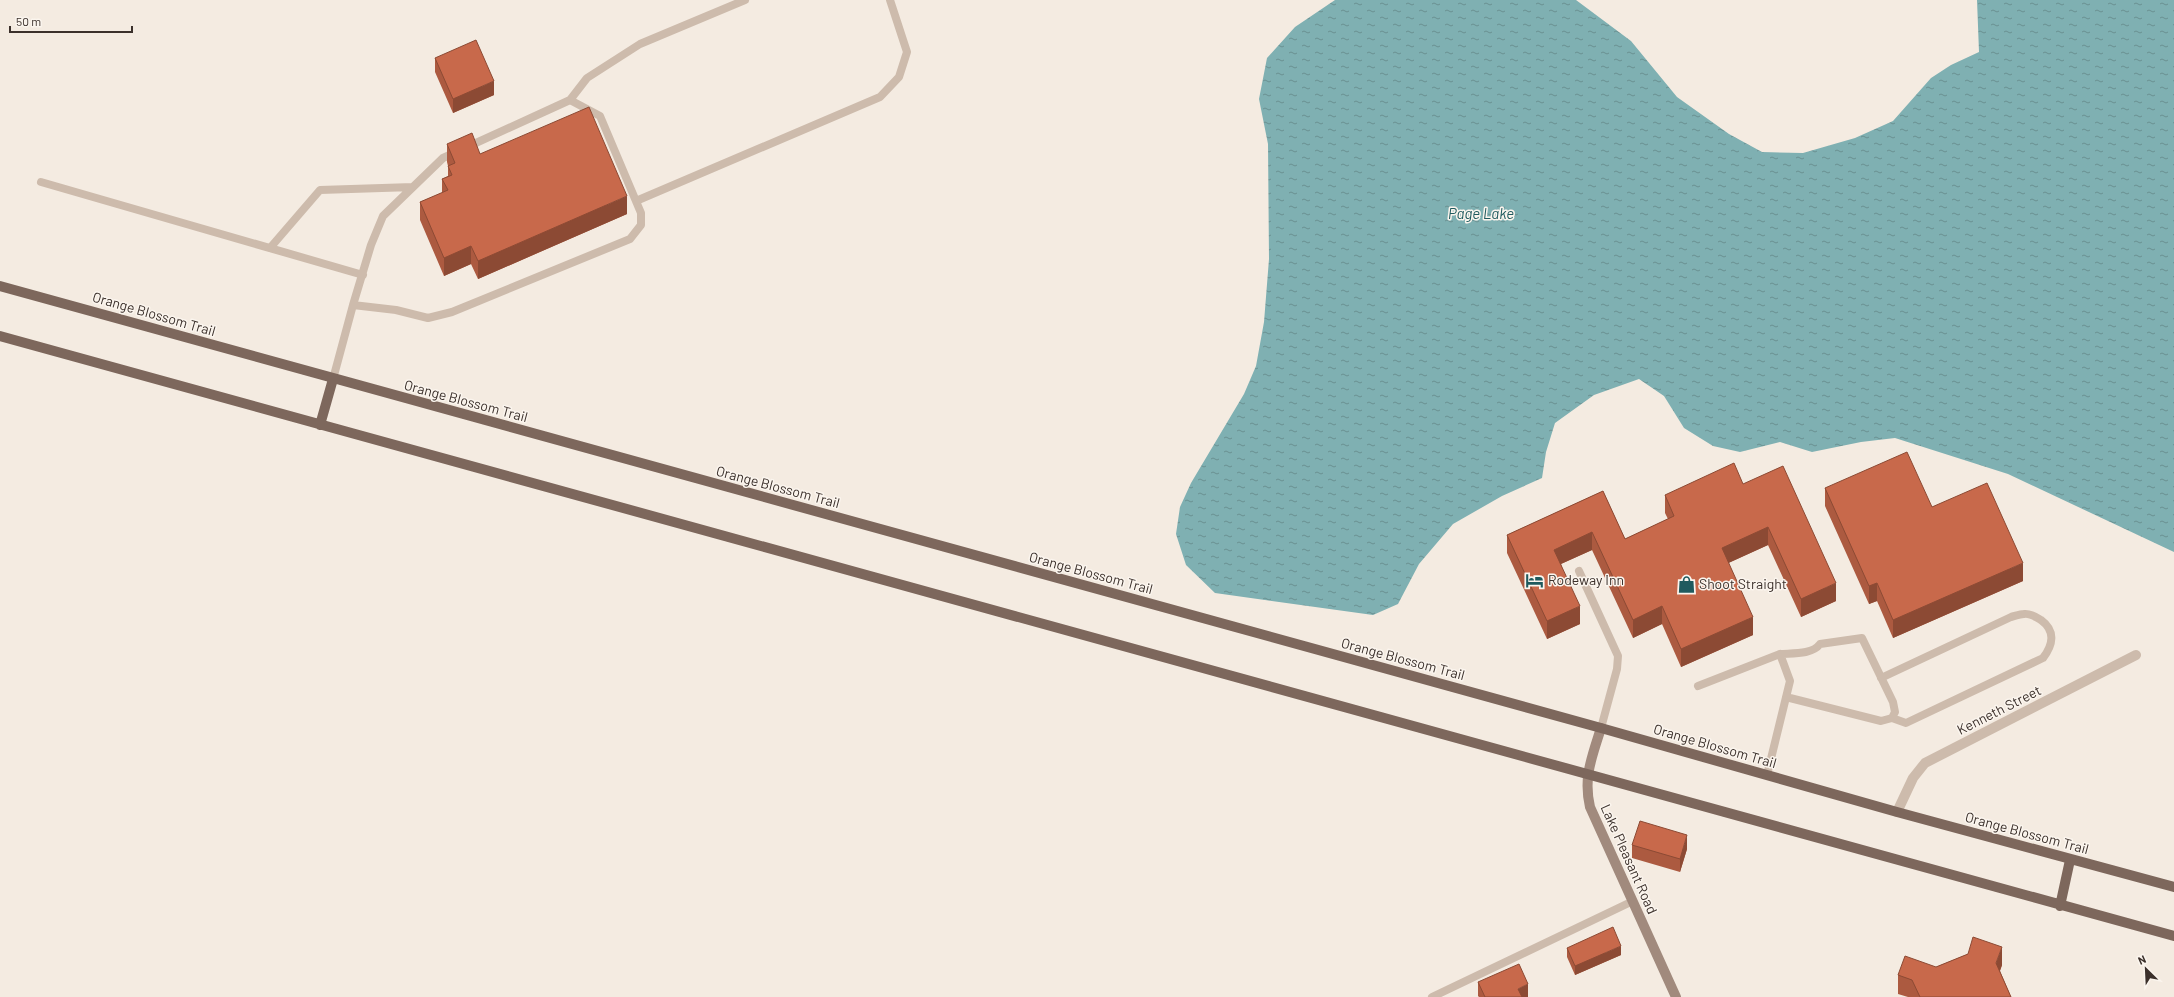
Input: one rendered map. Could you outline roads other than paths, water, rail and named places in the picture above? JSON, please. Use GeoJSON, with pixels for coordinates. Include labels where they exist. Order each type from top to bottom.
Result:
{"type":"FeatureCollection","features":[{"type":"Feature","properties":{"kind":"main road","name":"Orange Blossom Trail"},"geometry":{"type":"LineString","coordinates":[[0,286],[1601,728],[2070,860],[2174,887]]}},
{"type":"Feature","properties":{"kind":"main road"},"geometry":{"type":"LineString","coordinates":[[0,336],[1587,776],[2174,936]]}},
{"type":"Feature","properties":{"kind":"main road"},"geometry":{"type":"LineString","coordinates":[[320,425],[333,379]]}},
{"type":"Feature","properties":{"kind":"main road"},"geometry":{"type":"LineString","coordinates":[[2060,906],[2070,860]]}},
{"type":"Feature","properties":{"kind":"street","name":"Kenneth Street"},"geometry":{"type":"LineString","coordinates":[[1897,812],[1913,778],[1925,763],[2136,655]]}},
{"type":"Feature","properties":{"kind":"street","name":"Lake Pleasant Road"},"geometry":{"type":"LineString","coordinates":[[1601,728],[1587,776],[1586,790],[1590,807],[1676,997]]}},
{"type":"Feature","properties":{"kind":"lane"},"geometry":{"type":"LineString","coordinates":[[333,379],[352,305],[363,275],[371,245],[383,216],[443,158],[570,100],[587,78],[640,44],[745,0]]}},
{"type":"Feature","properties":{"kind":"lane"},"geometry":{"type":"LineString","coordinates":[[636,201],[880,97],[899,77],[907,52],[890,0]]}},
{"type":"Feature","properties":{"kind":"lane"},"geometry":{"type":"LineString","coordinates":[[352,305],[396,310],[428,318],[452,312],[630,239],[641,225],[641,213],[600,116],[570,100]]}},
{"type":"Feature","properties":{"kind":"lane"},"geometry":{"type":"LineString","coordinates":[[41,182],[363,275]]}},
{"type":"Feature","properties":{"kind":"lane"},"geometry":{"type":"LineString","coordinates":[[270,248],[320,190],[413,187]]}},
{"type":"Feature","properties":{"kind":"lane"},"geometry":{"type":"LineString","coordinates":[[1580,571],[1618,656],[1618,669],[1601,728]]}},
{"type":"Feature","properties":{"kind":"lane"},"geometry":{"type":"LineString","coordinates":[[1786,697],[1881,721],[1892,718],[1906,723],[2043,658],[2050,648],[2052,635],[2048,625],[2035,616],[2024,613],[2011,617],[1881,678]]}},
{"type":"Feature","properties":{"kind":"lane"},"geometry":{"type":"LineString","coordinates":[[1698,686],[1780,654],[1810,652],[1817,649],[1820,644],[1862,638],[1893,702],[1895,712],[1892,718]]}},
{"type":"Feature","properties":{"kind":"lane"},"geometry":{"type":"LineString","coordinates":[[1767,775],[1790,681],[1780,654]]}},
{"type":"Feature","properties":{"kind":"lane"},"geometry":{"type":"LineString","coordinates":[[1432,997],[1633,901]]}},
{"type":"Feature","properties":{"kind":"water","name":"Page Lake"},"geometry":{"type":"Polygon","coordinates":[[[1335,0],[1576,0],[1631,41],[1677,97],[1729,134],[1762,152],[1803,153],[1855,138],[1893,121],[1931,78],[1951,65],[1979,52],[1977,0],[2174,0],[2174,552],[2008,474],[1895,438],[1861,442],[1812,452],[1780,442],[1740,452],[1713,446],[1684,428],[1664,396],[1639,379],[1594,395],[1555,423],[1546,452],[1542,478],[1502,496],[1453,524],[1419,564],[1398,604],[1373,615],[1215,593],[1186,565],[1176,534],[1180,507],[1191,483],[1244,394],[1256,366],[1264,322],[1269,259],[1268,144],[1259,99],[1267,58],[1295,27],[1335,0]]]}},
{"type":"Feature","properties":{"kind":"place","name":"Rodeway Inn"},"geometry":{"type":"Point","coordinates":[1535,580]}},
{"type":"Feature","properties":{"kind":"place","name":"Shoot Straight"},"geometry":{"type":"Point","coordinates":[1686,584]}}]}
